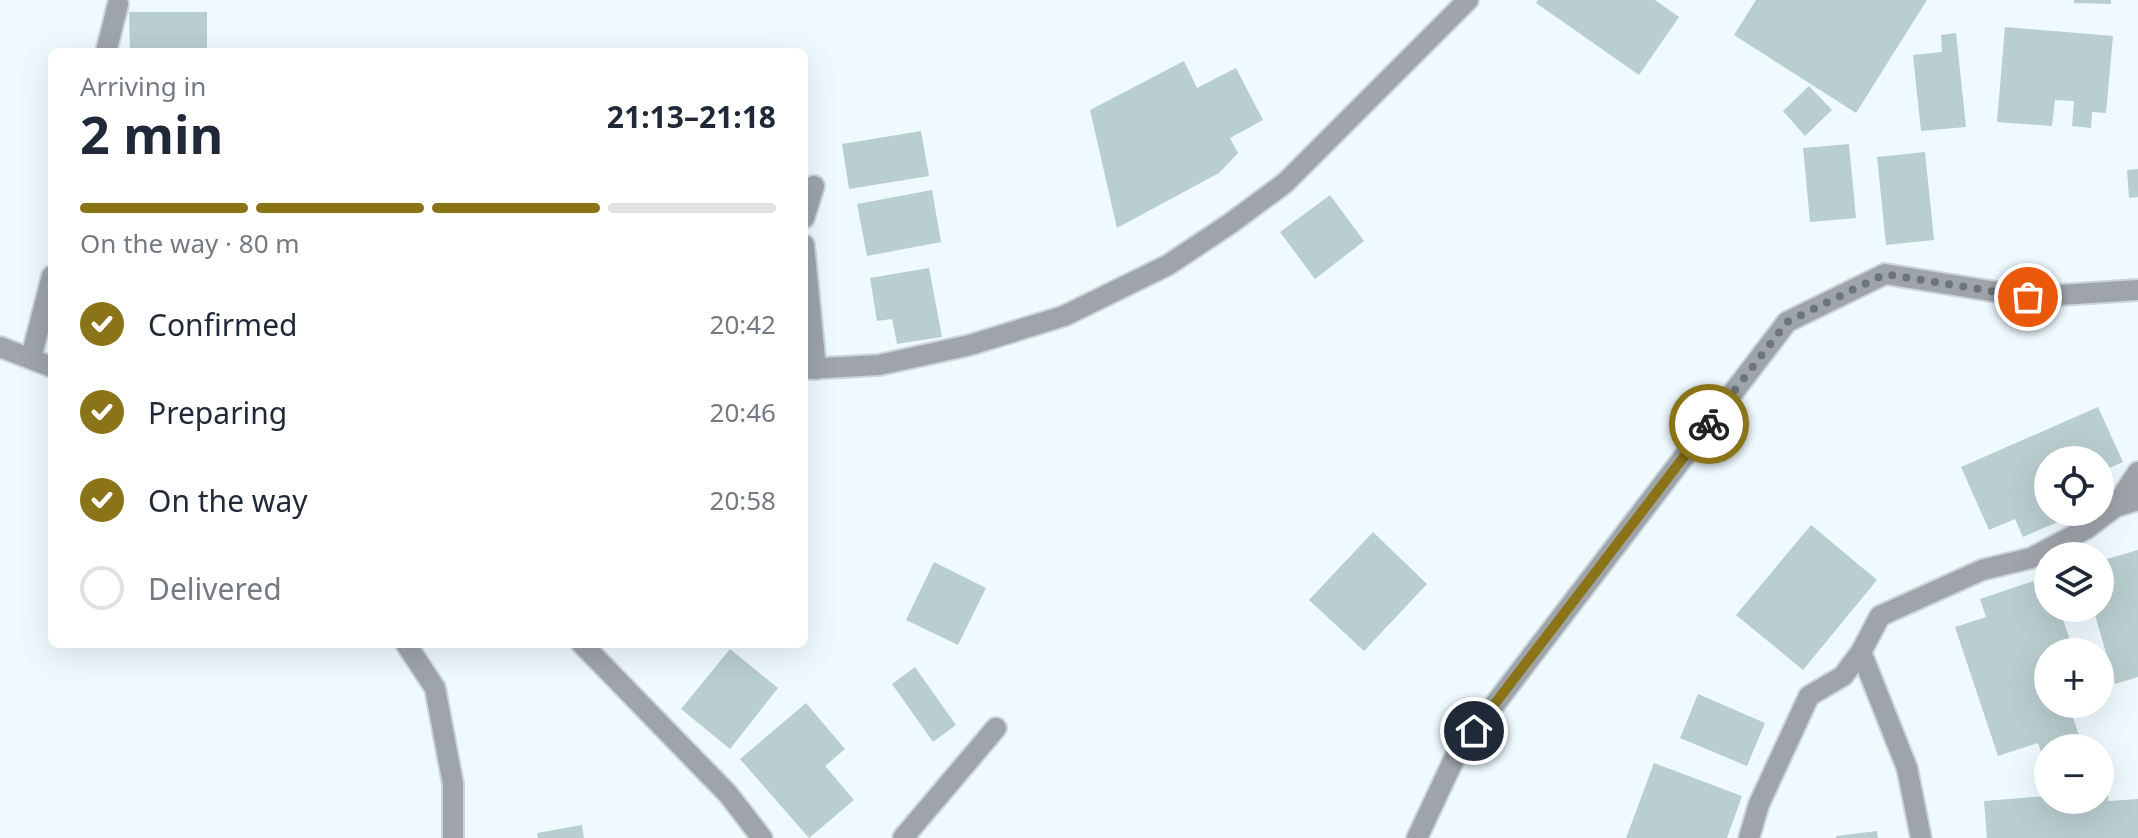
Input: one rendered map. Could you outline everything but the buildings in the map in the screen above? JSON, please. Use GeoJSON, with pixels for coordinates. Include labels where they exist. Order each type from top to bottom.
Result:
{"type":"FeatureCollection","features":[{"type":"Feature","properties":{"kind":"street"},"geometry":{"type":"LineString","coordinates":[[808,328],[810,369],[879,365],[970,345],[1064,316],[1168,265],[1285,183],[1468,0]]}},
{"type":"Feature","properties":{"kind":"street"},"geometry":{"type":"LineString","coordinates":[[107,48],[118,4]]}},
{"type":"Feature","properties":{"kind":"street"},"geometry":{"type":"LineString","coordinates":[[808,205],[814,186]]}},
{"type":"Feature","properties":{"kind":"street"},"geometry":{"type":"LineString","coordinates":[[1417,838],[1456,755],[1787,322],[1885,274],[2028,297],[2138,290]]}},
{"type":"Feature","properties":{"kind":"street"},"geometry":{"type":"LineString","coordinates":[[31,358],[48,292]]}},
{"type":"Feature","properties":{"kind":"street"},"geometry":{"type":"LineString","coordinates":[[0,347],[48,365]]}},
{"type":"Feature","properties":{"kind":"street"},"geometry":{"type":"LineString","coordinates":[[1749,838],[1759,804],[1809,696],[1843,676],[1861,652],[1880,616],[1982,570],[2031,558],[2086,529],[2115,507],[2138,472]]}},
{"type":"Feature","properties":{"kind":"street"},"geometry":{"type":"LineString","coordinates":[[2115,507],[2138,500]]}},
{"type":"Feature","properties":{"kind":"street"},"geometry":{"type":"LineString","coordinates":[[409,648],[435,688],[453,784],[453,838]]}},
{"type":"Feature","properties":{"kind":"street"},"geometry":{"type":"LineString","coordinates":[[586,648],[728,794],[762,838]]}},
{"type":"Feature","properties":{"kind":"street"},"geometry":{"type":"LineString","coordinates":[[1861,652],[1907,768],[1921,838]]}},
{"type":"Feature","properties":{"kind":"street"},"geometry":{"type":"LineString","coordinates":[[903,838],[996,728]]}},
{"type":"Feature","properties":{"kind":"way so far"},"geometry":{"type":"LineString","coordinates":[[1709,424],[1787,322],[1885,274],[2028,297]]}},
{"type":"Feature","properties":{"kind":"route"},"geometry":{"type":"LineString","coordinates":[[1474,731],[1709,424]]}}]}
